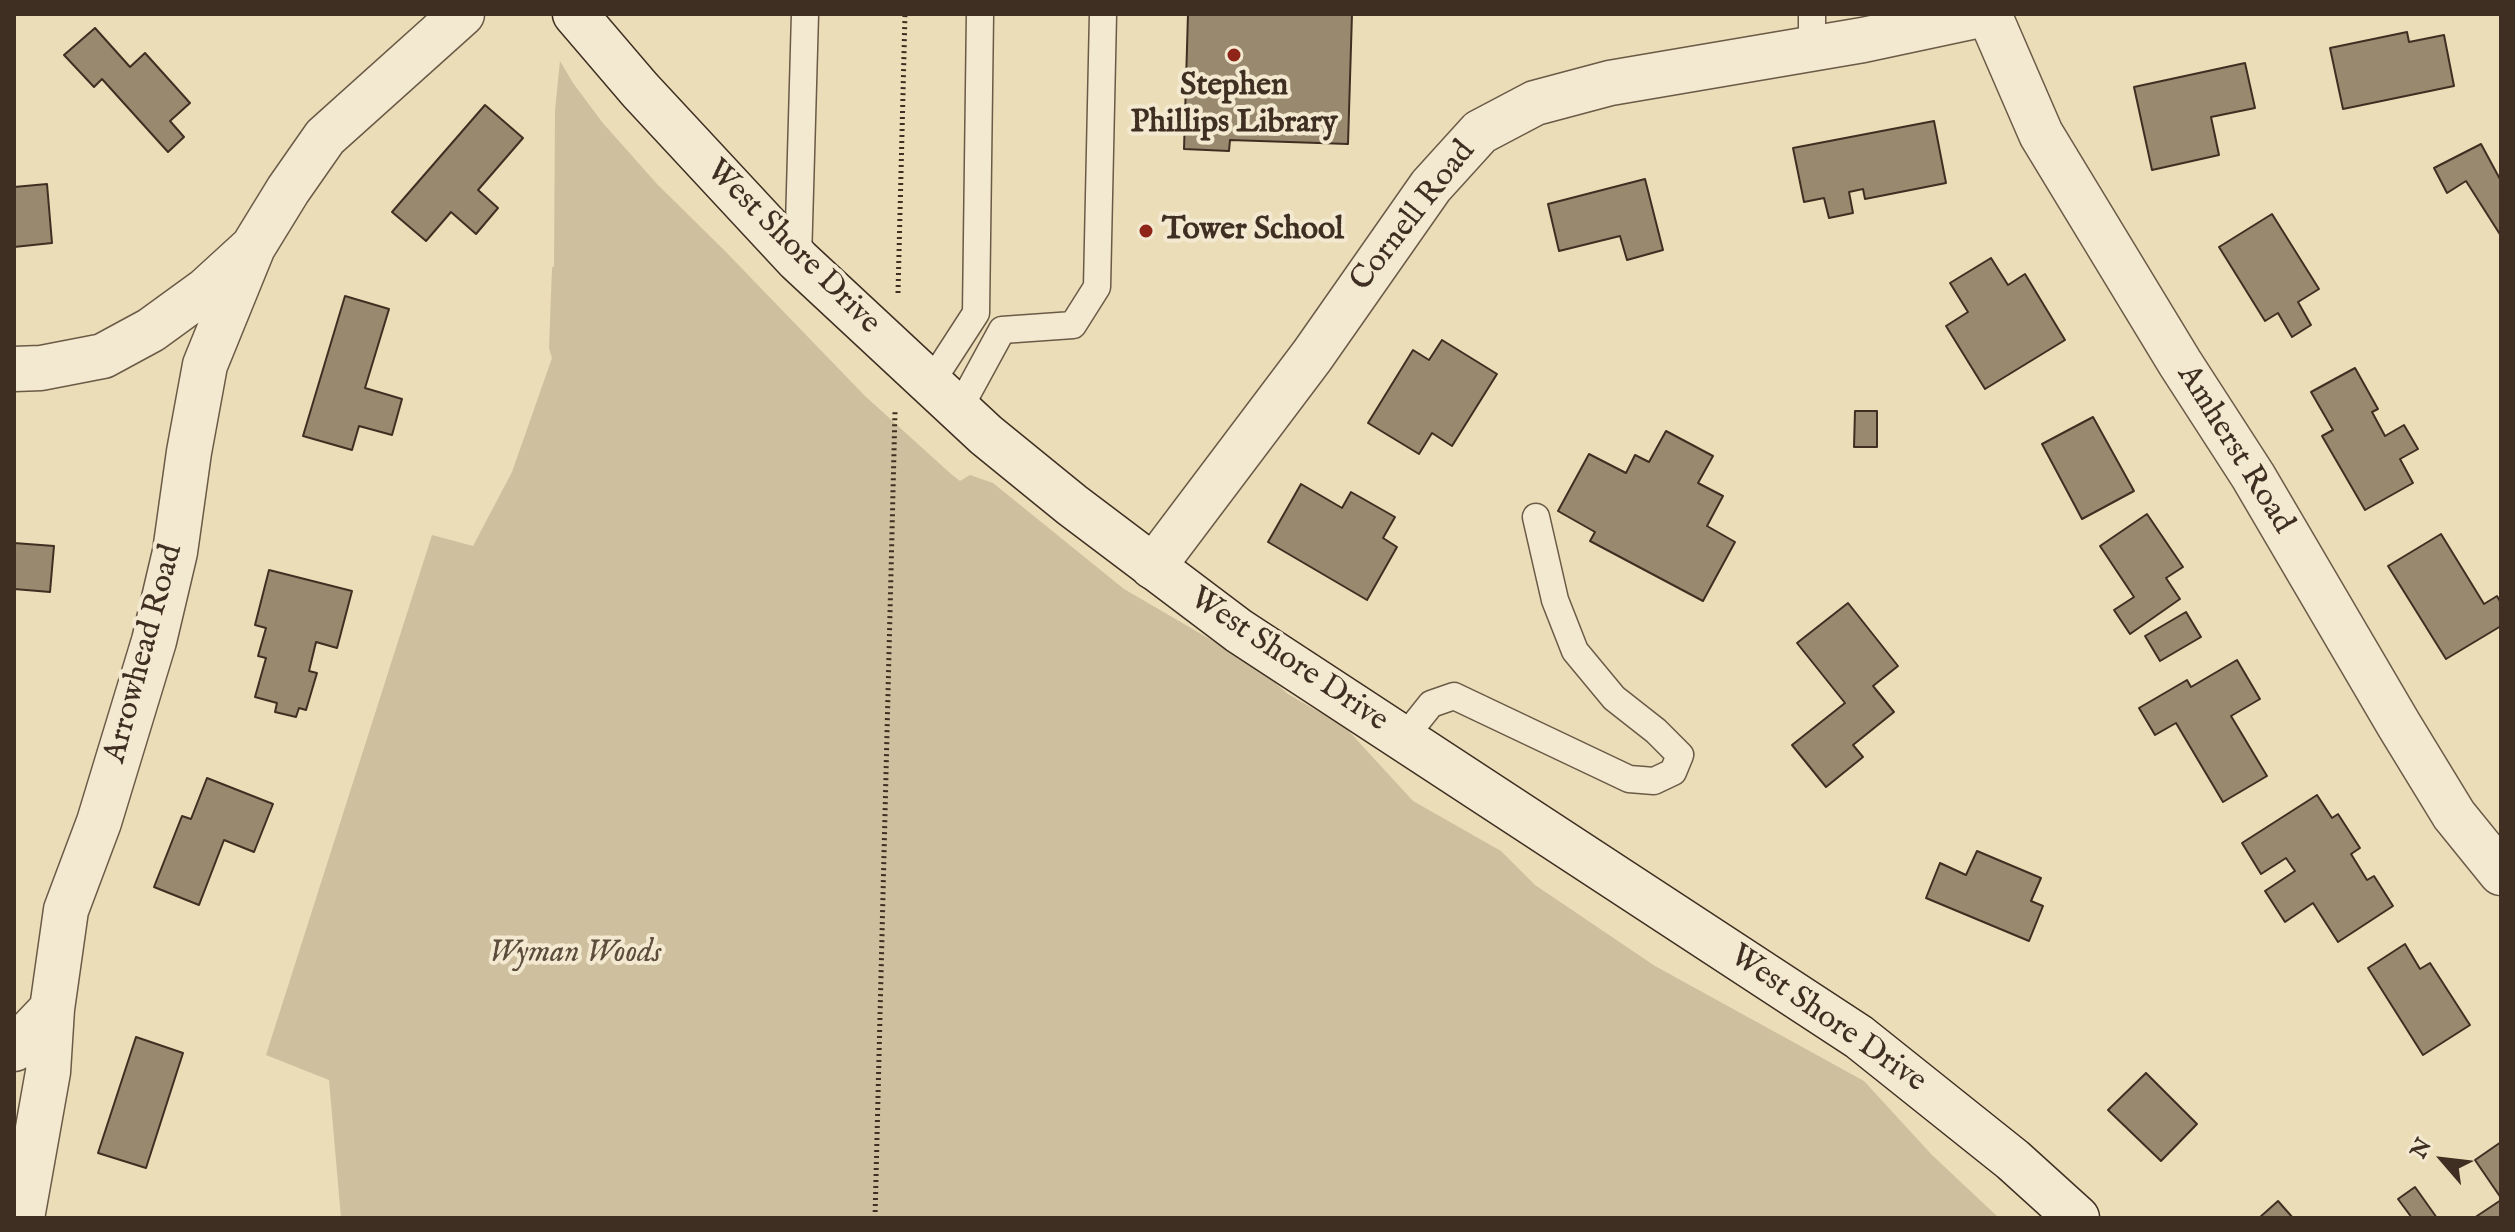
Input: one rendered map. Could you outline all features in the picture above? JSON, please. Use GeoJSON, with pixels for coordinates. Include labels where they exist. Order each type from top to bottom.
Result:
{"type":"FeatureCollection","features":[{"type":"Feature","properties":{"kind":"street"},"geometry":{"type":"LineString","coordinates":[[14,369],[41,368],[103,356],[151,330],[206,290],[253,247],[325,137],[462,14]]}},
{"type":"Feature","properties":{"kind":"street","name":"West Shore Drive"},"geometry":{"type":"LineString","coordinates":[[575,14],[670,123],[798,260],[944,397],[1072,505],[1239,631],[1859,1037],[2013,1160],[2077,1218]]}},
{"type":"Feature","properties":{"kind":"street","name":"Cornell Road"},"geometry":{"type":"LineString","coordinates":[[1153,567],[1312,356],[1431,186],[1480,132],[1535,103],[1812,32],[1987,14]]}},
{"type":"Feature","properties":{"kind":"street","name":"Amherst Road"},"geometry":{"type":"LineString","coordinates":[[1987,14],[2041,134],[2180,363],[2253,476],[2414,751],[2454,815],[2501,873]]}},
{"type":"Feature","properties":{"kind":"street","name":"Arrowhead Road"},"geometry":{"type":"LineString","coordinates":[[22,1218],[48,1072],[52,1009],[66,910],[107,795],[154,641],[175,552],[205,365],[253,247]]}},
{"type":"Feature","properties":{"kind":"street"},"geometry":{"type":"LineString","coordinates":[[14,1049],[52,1009]]}},
{"type":"Feature","properties":{"kind":"lane"},"geometry":{"type":"LineString","coordinates":[[798,260],[805,14]]}},
{"type":"Feature","properties":{"kind":"lane"},"geometry":{"type":"LineString","coordinates":[[944,397],[976,313],[980,14]]}},
{"type":"Feature","properties":{"kind":"lane"},"geometry":{"type":"LineString","coordinates":[[944,397],[1002,330],[1073,325],[1097,287],[1103,14]]}},
{"type":"Feature","properties":{"kind":"lane"},"geometry":{"type":"LineString","coordinates":[[1403,739],[1431,704],[1454,696],[1629,779],[1654,781],[1673,772],[1680,755],[1656,731],[1614,698],[1575,651],[1555,600],[1536,517]]}},
{"type":"Feature","properties":{"kind":"path"},"geometry":{"type":"LineString","coordinates":[[875,1218],[905,14]]}},
{"type":"Feature","properties":{"kind":"green space","name":"Wyman Woods"},"geometry":{"type":"Polygon","coordinates":[[[560,61],[602,122],[657,184],[865,396],[951,474],[960,481],[970,475],[993,483],[1124,589],[1256,666],[1288,694],[1345,727],[1413,801],[1501,851],[1535,885],[1655,966],[1864,1081],[1932,1155],[1999,1218],[341,1218],[329,1080],[266,1055],[432,535],[473,546],[512,472],[552,358],[549,348],[554,266],[555,110],[560,61]]]}},
{"type":"Feature","properties":{"kind":"building"},"geometry":{"type":"Polygon","coordinates":[[[1188,14],[1352,14],[1348,144],[1230,140],[1229,151],[1184,149],[1188,14]]]}},
{"type":"Feature","properties":{"kind":"building"},"geometry":{"type":"Polygon","coordinates":[[[95,28],[130,67],[145,53],[190,103],[170,121],[184,137],[168,152],[102,79],[94,87],[64,55],[95,28]]]}},
{"type":"Feature","properties":{"kind":"building"},"geometry":{"type":"Polygon","coordinates":[[[2407,32],[2409,42],[2444,35],[2454,86],[2343,109],[2330,48],[2407,32]]]}},
{"type":"Feature","properties":{"kind":"building"},"geometry":{"type":"Polygon","coordinates":[[[2245,63],[2255,108],[2211,117],[2219,155],[2152,170],[2134,87],[2245,63]]]}},
{"type":"Feature","properties":{"kind":"building"},"geometry":{"type":"Polygon","coordinates":[[[485,105],[523,138],[478,190],[498,208],[476,234],[451,212],[426,241],[392,212],[485,105]]]}},
{"type":"Feature","properties":{"kind":"building"},"geometry":{"type":"Polygon","coordinates":[[[1934,121],[1946,183],[1865,199],[1863,189],[1849,192],[1853,213],[1829,218],[1824,198],[1804,202],[1793,148],[1934,121]]]}},
{"type":"Feature","properties":{"kind":"building"},"geometry":{"type":"Polygon","coordinates":[[[2481,144],[2501,181],[2501,236],[2466,181],[2447,193],[2434,168],[2481,144]]]}},
{"type":"Feature","properties":{"kind":"building"},"geometry":{"type":"Polygon","coordinates":[[[1645,179],[1663,250],[1627,260],[1620,236],[1559,251],[1548,204],[1645,179]]]}},
{"type":"Feature","properties":{"kind":"building"},"geometry":{"type":"Polygon","coordinates":[[[47,184],[52,243],[14,247],[14,187],[47,184]]]}},
{"type":"Feature","properties":{"kind":"building"},"geometry":{"type":"Polygon","coordinates":[[[2272,214],[2319,289],[2298,302],[2311,325],[2292,337],[2278,313],[2265,321],[2219,247],[2272,214]]]}},
{"type":"Feature","properties":{"kind":"building"},"geometry":{"type":"Polygon","coordinates":[[[1991,258],[2008,285],[2025,274],[2065,340],[1985,389],[1946,326],[1968,312],[1950,283],[1991,258]]]}},
{"type":"Feature","properties":{"kind":"building"},"geometry":{"type":"Polygon","coordinates":[[[345,296],[389,309],[365,388],[402,399],[392,435],[359,426],[352,450],[303,436],[345,296]]]}},
{"type":"Feature","properties":{"kind":"building"},"geometry":{"type":"Polygon","coordinates":[[[1442,340],[1497,374],[1452,446],[1432,433],[1419,454],[1368,423],[1413,350],[1429,360],[1442,340]]]}},
{"type":"Feature","properties":{"kind":"building"},"geometry":{"type":"Polygon","coordinates":[[[2355,368],[2378,409],[2372,412],[2385,436],[2404,425],[2418,449],[2400,459],[2413,483],[2365,510],[2322,436],[2333,430],[2311,392],[2355,368]]]}},
{"type":"Feature","properties":{"kind":"building"},"geometry":{"type":"Polygon","coordinates":[[[1855,411],[1877,411],[1877,447],[1854,447],[1855,411]]]}},
{"type":"Feature","properties":{"kind":"building"},"geometry":{"type":"Polygon","coordinates":[[[2093,417],[2134,491],[2082,519],[2042,444],[2093,417]]]}},
{"type":"Feature","properties":{"kind":"building"},"geometry":{"type":"Polygon","coordinates":[[[1666,431],[1713,456],[1698,483],[1723,496],[1707,526],[1735,542],[1703,601],[1590,541],[1595,532],[1558,511],[1589,454],[1626,473],[1635,455],[1649,462],[1666,431]]]}},
{"type":"Feature","properties":{"kind":"building"},"geometry":{"type":"Polygon","coordinates":[[[1301,484],[1342,508],[1351,492],[1395,517],[1383,538],[1397,547],[1367,600],[1268,542],[1301,484]]]}},
{"type":"Feature","properties":{"kind":"building"},"geometry":{"type":"Polygon","coordinates":[[[2147,514],[2183,567],[2166,578],[2180,599],[2130,634],[2114,610],[2134,597],[2100,546],[2147,514]]]}},
{"type":"Feature","properties":{"kind":"building"},"geometry":{"type":"Polygon","coordinates":[[[2441,534],[2484,604],[2497,596],[2501,603],[2501,626],[2446,659],[2388,566],[2441,534]]]}},
{"type":"Feature","properties":{"kind":"building"},"geometry":{"type":"Polygon","coordinates":[[[14,543],[54,546],[50,592],[14,589],[14,543]]]}},
{"type":"Feature","properties":{"kind":"building"},"geometry":{"type":"Polygon","coordinates":[[[269,570],[352,591],[337,648],[316,642],[309,671],[317,673],[306,710],[299,708],[296,717],[275,712],[277,703],[255,697],[266,658],[258,656],[266,628],[255,625],[269,570]]]}},
{"type":"Feature","properties":{"kind":"building"},"geometry":{"type":"Polygon","coordinates":[[[1848,603],[1898,666],[1873,686],[1894,712],[1853,745],[1863,757],[1826,787],[1792,745],[1845,703],[1797,643],[1848,603]]]}},
{"type":"Feature","properties":{"kind":"building"},"geometry":{"type":"Polygon","coordinates":[[[2186,612],[2201,637],[2160,661],[2145,636],[2186,612]]]}},
{"type":"Feature","properties":{"kind":"building"},"geometry":{"type":"Polygon","coordinates":[[[2237,660],[2260,699],[2231,716],[2267,776],[2223,802],[2176,723],[2155,735],[2139,708],[2187,680],[2191,687],[2237,660]]]}},
{"type":"Feature","properties":{"kind":"building"},"geometry":{"type":"Polygon","coordinates":[[[207,778],[273,804],[254,852],[224,840],[199,905],[154,887],[182,816],[191,819],[207,778]]]}},
{"type":"Feature","properties":{"kind":"building"},"geometry":{"type":"Polygon","coordinates":[[[2317,795],[2332,818],[2338,814],[2360,848],[2351,854],[2367,880],[2374,876],[2393,906],[2338,942],[2313,903],[2285,922],[2265,891],[2295,871],[2286,858],[2261,874],[2242,843],[2317,795]]]}},
{"type":"Feature","properties":{"kind":"building"},"geometry":{"type":"Polygon","coordinates":[[[1977,851],[2041,878],[2031,901],[2043,906],[2029,941],[1926,898],[1940,863],[1966,875],[1977,851]]]}},
{"type":"Feature","properties":{"kind":"building"},"geometry":{"type":"Polygon","coordinates":[[[2405,944],[2420,969],[2430,963],[2470,1025],[2423,1055],[2368,968],[2405,944]]]}},
{"type":"Feature","properties":{"kind":"building"},"geometry":{"type":"Polygon","coordinates":[[[136,1037],[183,1053],[146,1168],[98,1153],[136,1037]]]}},
{"type":"Feature","properties":{"kind":"building"},"geometry":{"type":"Polygon","coordinates":[[[2146,1073],[2197,1124],[2161,1161],[2108,1110],[2146,1073]]]}},
{"type":"Feature","properties":{"kind":"building"},"geometry":{"type":"Polygon","coordinates":[[[2501,1142],[2501,1198],[2475,1160],[2501,1142]]]}},
{"type":"Feature","properties":{"kind":"building"},"geometry":{"type":"Polygon","coordinates":[[[2415,1187],[2437,1218],[2412,1218],[2398,1199],[2415,1187]]]}},
{"type":"Feature","properties":{"kind":"building"},"geometry":{"type":"Polygon","coordinates":[[[2501,1200],[2501,1218],[2474,1218],[2501,1200]]]}},
{"type":"Feature","properties":{"kind":"building"},"geometry":{"type":"Polygon","coordinates":[[[2278,1201],[2293,1218],[2259,1218],[2278,1201]]]}},
{"type":"Feature","properties":{"kind":"place","name":"Stephen Phillips Library"},"geometry":{"type":"Point","coordinates":[1234,55]}},
{"type":"Feature","properties":{"kind":"place","name":"Tower School"},"geometry":{"type":"Point","coordinates":[1146,231]}}]}
